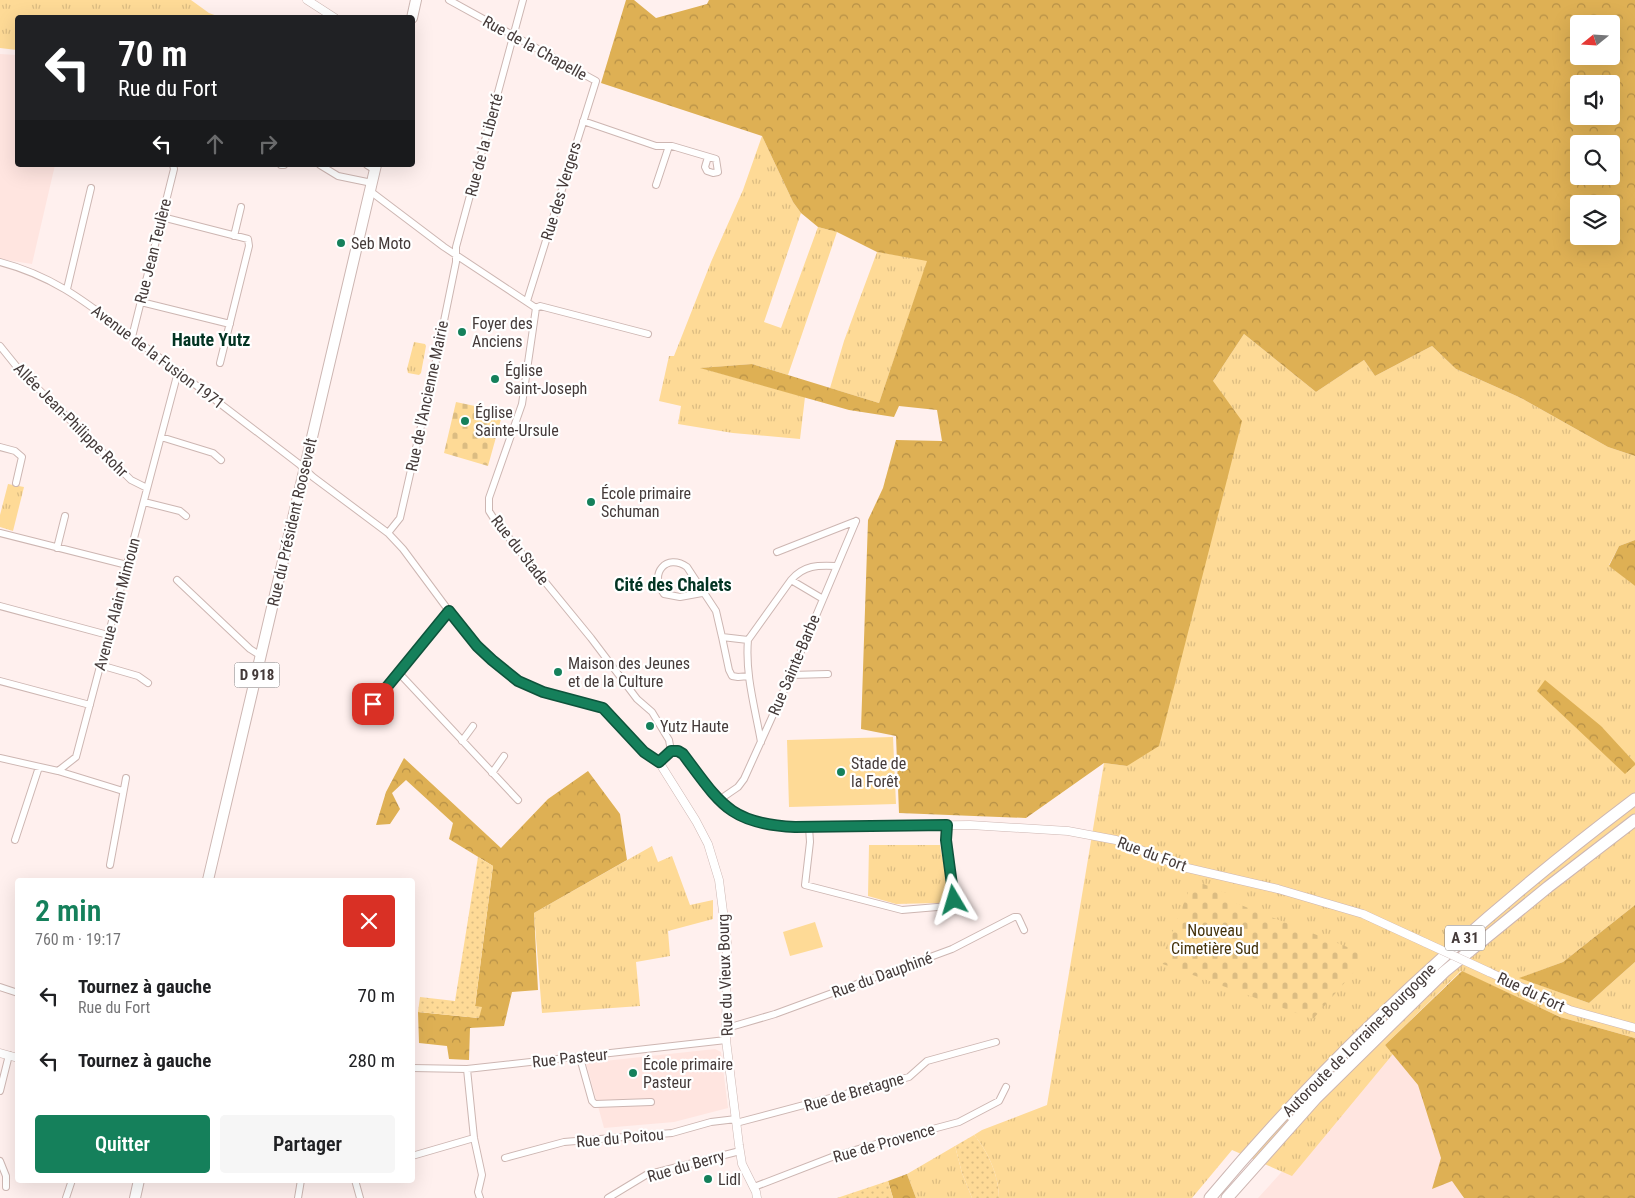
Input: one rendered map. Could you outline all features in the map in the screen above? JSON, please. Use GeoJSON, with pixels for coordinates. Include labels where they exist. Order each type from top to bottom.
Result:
{"type":"FeatureCollection","features":[{"type":"Feature","properties":{"kind":"highway","name":"Autoroute de Lorraine-Bourgogne"},"geometry":{"type":"LineString","coordinates":[[1210,1198],[1306,1091],[1400,998],[1461,941],[1534,878],[1635,799]]}},
{"type":"Feature","properties":{"kind":"highway","name":"Autoroute de Lorraine-Bourgogne"},"geometry":{"type":"LineString","coordinates":[[1227,1198],[1316,1098],[1444,972],[1548,887],[1635,820]]}},
{"type":"Feature","properties":{"kind":"main road"},"geometry":{"type":"LineString","coordinates":[[413,15],[416,0]]}},
{"type":"Feature","properties":{"kind":"main road","name":"Rue du Président Roosevelt"},"geometry":{"type":"LineString","coordinates":[[208,878],[371,187],[373,167]]}},
{"type":"Feature","properties":{"kind":"main road"},"geometry":{"type":"LineString","coordinates":[[135,1198],[138,1183]]}},
{"type":"Feature","properties":{"kind":"street"},"geometry":{"type":"LineString","coordinates":[[307,0],[330,15]]}},
{"type":"Feature","properties":{"kind":"street","name":"Rue de la Chapelle"},"geometry":{"type":"LineString","coordinates":[[449,0],[596,81]]}},
{"type":"Feature","properties":{"kind":"street","name":"Rue de la Liberté"},"geometry":{"type":"LineString","coordinates":[[455,254],[523,0]]}},
{"type":"Feature","properties":{"kind":"street","name":"Rue des Vergers"},"geometry":{"type":"LineString","coordinates":[[527,301],[596,81]]}},
{"type":"Feature","properties":{"kind":"street"},"geometry":{"type":"LineString","coordinates":[[583,121],[656,146],[669,146],[708,157]]}},
{"type":"Feature","properties":{"kind":"street"},"geometry":{"type":"LineString","coordinates":[[656,185],[669,146]]}},
{"type":"Feature","properties":{"kind":"street","name":"Rue Jean Teulère"},"geometry":{"type":"LineString","coordinates":[[132,338],[174,167]]}},
{"type":"Feature","properties":{"kind":"street"},"geometry":{"type":"LineString","coordinates":[[323,167],[338,176],[371,187],[455,254],[536,308],[540,306],[648,334]]}},
{"type":"Feature","properties":{"kind":"street"},"geometry":{"type":"LineString","coordinates":[[67,289],[91,188]]}},
{"type":"Feature","properties":{"kind":"street"},"geometry":{"type":"LineString","coordinates":[[234,236],[241,207]]}},
{"type":"Feature","properties":{"kind":"street"},"geometry":{"type":"LineString","coordinates":[[162,217],[248,239],[249,246],[220,363]]}},
{"type":"Feature","properties":{"kind":"street","name":"Rue de l'Ancienne Mairie"},"geometry":{"type":"LineString","coordinates":[[388,533],[400,518],[435,365],[456,262],[455,254]]}},
{"type":"Feature","properties":{"kind":"street","name":"Avenue de la Fusion 1971"},"geometry":{"type":"LineString","coordinates":[[0,262],[40,275],[67,289],[388,533],[477,646],[518,681],[543,692],[603,708],[644,752],[659,762]]}},
{"type":"Feature","properties":{"kind":"street"},"geometry":{"type":"LineString","coordinates":[[141,302],[230,324]]}},
{"type":"Feature","properties":{"kind":"street","name":"Rue du Stade"},"geometry":{"type":"LineString","coordinates":[[536,308],[522,404],[489,498],[489,510],[496,522],[591,638],[637,699],[652,712],[669,740],[671,751]]}},
{"type":"Feature","properties":{"kind":"street","name":"Allée Jean-Philippe Rohr"},"geometry":{"type":"LineString","coordinates":[[0,346],[21,372],[131,480],[147,488]]}},
{"type":"Feature","properties":{"kind":"street","name":"Avenue Alain Mimoun"},"geometry":{"type":"LineString","coordinates":[[58,772],[76,757],[178,372]]}},
{"type":"Feature","properties":{"kind":"street"},"geometry":{"type":"LineString","coordinates":[[161,437],[213,453],[221,460]]}},
{"type":"Feature","properties":{"kind":"street"},"geometry":{"type":"LineString","coordinates":[[0,448],[15,451],[22,457],[16,483]]}},
{"type":"Feature","properties":{"kind":"street"},"geometry":{"type":"LineString","coordinates":[[144,502],[180,511],[186,516]]}},
{"type":"Feature","properties":{"kind":"street"},"geometry":{"type":"LineString","coordinates":[[57,548],[65,516]]}},
{"type":"Feature","properties":{"kind":"street","name":"Rue Sainte-Barbe"},"geometry":{"type":"LineString","coordinates":[[719,800],[738,787],[744,779],[856,521],[777,552]]}},
{"type":"Feature","properties":{"kind":"street"},"geometry":{"type":"LineString","coordinates":[[0,533],[127,565]]}},
{"type":"Feature","properties":{"kind":"street"},"geometry":{"type":"LineString","coordinates":[[702,592],[680,597],[664,594],[659,587],[657,578],[659,570],[666,565],[674,563],[681,563],[687,567],[716,611],[732,676],[749,676]]}},
{"type":"Feature","properties":{"kind":"street"},"geometry":{"type":"LineString","coordinates":[[761,742],[747,662],[748,640],[796,574],[806,568],[836,566]]}},
{"type":"Feature","properties":{"kind":"street"},"geometry":{"type":"LineString","coordinates":[[177,580],[250,650],[261,656]]}},
{"type":"Feature","properties":{"kind":"street"},"geometry":{"type":"LineString","coordinates":[[791,580],[823,599]]}},
{"type":"Feature","properties":{"kind":"street"},"geometry":{"type":"LineString","coordinates":[[0,606],[108,635]]}},
{"type":"Feature","properties":{"kind":"street"},"geometry":{"type":"LineString","coordinates":[[373,704],[449,611]]}},
{"type":"Feature","properties":{"kind":"street"},"geometry":{"type":"LineString","coordinates":[[722,637],[748,640]]}},
{"type":"Feature","properties":{"kind":"street"},"geometry":{"type":"LineString","coordinates":[[100,666],[138,676],[148,683]]}},
{"type":"Feature","properties":{"kind":"street"},"geometry":{"type":"LineString","coordinates":[[398,673],[518,800]]}},
{"type":"Feature","properties":{"kind":"street"},"geometry":{"type":"LineString","coordinates":[[790,675],[828,674]]}},
{"type":"Feature","properties":{"kind":"street"},"geometry":{"type":"LineString","coordinates":[[0,681],[90,705]]}},
{"type":"Feature","properties":{"kind":"street"},"geometry":{"type":"LineString","coordinates":[[462,741],[474,726]]}},
{"type":"Feature","properties":{"kind":"street"},"geometry":{"type":"LineString","coordinates":[[659,762],[671,751]]}},
{"type":"Feature","properties":{"kind":"street","name":"Rue du Fort"},"geometry":{"type":"LineString","coordinates":[[671,751],[678,751],[683,754],[719,800],[732,812],[751,821],[773,826],[809,828],[947,825],[1068,831],[1116,840],[1183,867],[1278,889],[1363,914],[1570,1010],[1635,1028]]}},
{"type":"Feature","properties":{"kind":"street"},"geometry":{"type":"LineString","coordinates":[[492,773],[504,756]]}},
{"type":"Feature","properties":{"kind":"street"},"geometry":{"type":"LineString","coordinates":[[0,758],[124,791]]}},
{"type":"Feature","properties":{"kind":"street","name":"Rue du Vieux Bourg"},"geometry":{"type":"LineString","coordinates":[[659,762],[708,844],[719,880],[727,943],[726,1040],[742,1164],[754,1187],[757,1198]]}},
{"type":"Feature","properties":{"kind":"street"},"geometry":{"type":"LineString","coordinates":[[15,840],[39,767]]}},
{"type":"Feature","properties":{"kind":"street"},"geometry":{"type":"LineString","coordinates":[[110,865],[126,778]]}},
{"type":"Feature","properties":{"kind":"street"},"geometry":{"type":"LineString","coordinates":[[809,828],[810,842],[805,885],[902,910],[949,906],[954,900],[946,840],[947,825]]}},
{"type":"Feature","properties":{"kind":"street","name":"Rue du Dauphiné"},"geometry":{"type":"LineString","coordinates":[[726,1028],[782,1011],[952,949],[1014,917],[1018,917],[1024,930]]}},
{"type":"Feature","properties":{"kind":"street"},"geometry":{"type":"LineString","coordinates":[[0,988],[15,992]]}},
{"type":"Feature","properties":{"kind":"street","name":"Rue Pasteur"},"geometry":{"type":"LineString","coordinates":[[415,1068],[467,1070],[726,1040]]}},
{"type":"Feature","properties":{"kind":"street","name":"Rue de Bretagne"},"geometry":{"type":"LineString","coordinates":[[736,1121],[909,1077],[928,1061],[996,1042]]}},
{"type":"Feature","properties":{"kind":"street"},"geometry":{"type":"LineString","coordinates":[[0,1053],[13,1056],[0,1091]]}},
{"type":"Feature","properties":{"kind":"street"},"geometry":{"type":"LineString","coordinates":[[580,1058],[592,1101],[595,1104],[651,1102]]}},
{"type":"Feature","properties":{"kind":"street"},"geometry":{"type":"LineString","coordinates":[[467,1070],[474,1138],[482,1175],[478,1192],[480,1198]]}},
{"type":"Feature","properties":{"kind":"street","name":"Rue de Provence"},"geometry":{"type":"LineString","coordinates":[[754,1187],[850,1152],[959,1122],[999,1101],[1006,1087]]}},
{"type":"Feature","properties":{"kind":"street","name":"Rue du Poitou"},"geometry":{"type":"LineString","coordinates":[[505,1158],[564,1142],[672,1133],[711,1122],[736,1121]]}},
{"type":"Feature","properties":{"kind":"street"},"geometry":{"type":"LineString","coordinates":[[415,1155],[474,1138]]}},
{"type":"Feature","properties":{"kind":"street","name":"Rue du Berry"},"geometry":{"type":"LineString","coordinates":[[608,1198],[646,1175],[740,1151]]}},
{"type":"Feature","properties":{"kind":"street"},"geometry":{"type":"LineString","coordinates":[[0,1161],[6,1176],[6,1187]]}},
{"type":"Feature","properties":{"kind":"street"},"geometry":{"type":"LineString","coordinates":[[66,1198],[71,1183]]}},
{"type":"Feature","properties":{"kind":"street"},"geometry":{"type":"LineString","coordinates":[[298,1198],[300,1183]]}},
{"type":"Feature","properties":{"kind":"street"},"geometry":{"type":"LineString","coordinates":[[356,1183],[360,1198]]}},
{"type":"Feature","properties":{"kind":"shaded area"},"geometry":{"type":"Polygon","coordinates":[[[0,54],[15,55],[15,167],[55,167],[32,264],[0,259],[0,54]]]}},
{"type":"Feature","properties":{"kind":"shaded area"},"geometry":{"type":"Polygon","coordinates":[[[1422,1032],[1463,1198],[1258,1198],[1406,1036],[1422,1032]]]}},
{"type":"Feature","properties":{"kind":"shaded area"},"geometry":{"type":"Polygon","coordinates":[[[715,1049],[721,1052],[728,1108],[674,1122],[604,1128],[586,1063],[715,1049]]]}},
{"type":"Feature","properties":{"kind":"green space"},"geometry":{"type":"Polygon","coordinates":[[[0,0],[191,0],[214,15],[15,15],[15,50],[0,48],[0,0]]]}},
{"type":"Feature","properties":{"kind":"green space"},"geometry":{"type":"Polygon","coordinates":[[[626,0],[634,0],[656,18],[707,4],[709,0],[1635,0],[1635,456],[1608,447],[1521,398],[1456,369],[1432,346],[1375,376],[1364,360],[1316,392],[1244,334],[1213,381],[1242,421],[1159,746],[1127,766],[1104,763],[1026,818],[899,813],[896,736],[861,729],[868,520],[883,488],[896,440],[942,441],[937,410],[899,406],[894,417],[849,410],[700,368],[752,364],[879,403],[927,261],[877,252],[837,232],[818,227],[801,213],[793,202],[762,136],[601,83],[626,0]]]}},
{"type":"Feature","properties":{"kind":"green space"},"geometry":{"type":"Polygon","coordinates":[[[762,136],[793,202],[801,213],[764,322],[781,328],[818,227],[837,232],[788,375],[752,364],[701,368],[805,397],[800,439],[733,433],[678,424],[681,406],[659,401],[669,356],[674,356],[711,262],[743,190],[762,136]]]}},
{"type":"Feature","properties":{"kind":"green space"},"geometry":{"type":"Polygon","coordinates":[[[877,252],[928,260],[879,403],[830,388],[844,341],[877,252]]]}},
{"type":"Feature","properties":{"kind":"green space"},"geometry":{"type":"Polygon","coordinates":[[[1244,334],[1316,392],[1364,360],[1375,376],[1432,346],[1456,369],[1521,398],[1608,447],[1635,456],[1635,540],[1619,546],[1609,565],[1635,586],[1635,905],[1563,962],[1520,978],[1589,1003],[1635,962],[1635,1038],[1560,1017],[1461,971],[1385,1045],[1393,1054],[1292,1176],[1232,1150],[1192,1198],[999,1198],[999,1190],[992,1164],[984,1148],[974,1135],[982,1130],[1047,1105],[1104,763],[1127,766],[1213,381],[1244,334]]]}},
{"type":"Feature","properties":{"kind":"green space"},"geometry":{"type":"Polygon","coordinates":[[[414,342],[425,344],[426,346],[419,375],[408,373],[407,369],[414,342]]]}},
{"type":"Feature","properties":{"kind":"green space"},"geometry":{"type":"Polygon","coordinates":[[[456,402],[503,412],[488,466],[444,453],[456,402]]]}},
{"type":"Feature","properties":{"kind":"green space"},"geometry":{"type":"Polygon","coordinates":[[[8,484],[24,487],[13,531],[0,527],[0,515],[8,484]]]}},
{"type":"Feature","properties":{"kind":"green space"},"geometry":{"type":"Polygon","coordinates":[[[1635,540],[1635,586],[1609,566],[1619,546],[1635,540]]]}},
{"type":"Feature","properties":{"kind":"green space"},"geometry":{"type":"Polygon","coordinates":[[[1545,680],[1601,726],[1635,765],[1625,774],[1537,691],[1545,680]]]}},
{"type":"Feature","properties":{"kind":"green space","name":"Stade de la Forêt"},"geometry":{"type":"Polygon","coordinates":[[[893,737],[896,804],[789,807],[787,740],[893,737]]]}},
{"type":"Feature","properties":{"kind":"green space"},"geometry":{"type":"Polygon","coordinates":[[[404,758],[501,848],[548,799],[588,771],[620,814],[627,860],[534,913],[538,990],[512,992],[504,1026],[470,1028],[469,1060],[449,1059],[447,1046],[419,1043],[418,1012],[479,1018],[475,1006],[493,866],[449,839],[453,823],[406,780],[392,793],[400,809],[390,824],[376,825],[386,792],[404,758]]]}},
{"type":"Feature","properties":{"kind":"green space"},"geometry":{"type":"Polygon","coordinates":[[[869,845],[940,845],[949,894],[946,899],[939,903],[896,904],[868,896],[869,845]]]}},
{"type":"Feature","properties":{"kind":"green space"},"geometry":{"type":"Polygon","coordinates":[[[652,846],[658,862],[672,856],[690,905],[713,900],[713,919],[668,931],[670,956],[636,962],[640,1006],[542,1013],[534,913],[652,846]]]}},
{"type":"Feature","properties":{"kind":"green space"},"geometry":{"type":"Polygon","coordinates":[[[478,857],[493,866],[475,1006],[482,1007],[479,1018],[418,1012],[420,997],[455,1001],[478,857]]]}},
{"type":"Feature","properties":{"kind":"green space","name":"Nouveau Cimetière Sud"},"geometry":{"type":"Polygon","coordinates":[[[1193,880],[1229,894],[1228,900],[1365,954],[1353,973],[1313,1019],[1160,963],[1193,880]]]}},
{"type":"Feature","properties":{"kind":"green space"},"geometry":{"type":"Polygon","coordinates":[[[1635,905],[1635,962],[1589,1003],[1519,978],[1563,962],[1635,905]]]}},
{"type":"Feature","properties":{"kind":"green space"},"geometry":{"type":"Polygon","coordinates":[[[815,922],[823,947],[790,956],[783,932],[815,922]]]}},
{"type":"Feature","properties":{"kind":"green space"},"geometry":{"type":"Polygon","coordinates":[[[1462,971],[1560,1017],[1635,1038],[1635,1198],[1464,1198],[1452,1181],[1432,1189],[1441,1158],[1418,1085],[1385,1045],[1462,971]]]}},
{"type":"Feature","properties":{"kind":"green space"},"geometry":{"type":"Polygon","coordinates":[[[974,1135],[984,1148],[992,1164],[999,1190],[999,1198],[972,1198],[962,1173],[955,1146],[974,1135]]]}},
{"type":"Feature","properties":{"kind":"green space"},"geometry":{"type":"Polygon","coordinates":[[[955,1146],[962,1173],[972,1198],[916,1198],[907,1174],[955,1146]]]}},
{"type":"Feature","properties":{"kind":"green space"},"geometry":{"type":"Polygon","coordinates":[[[907,1174],[916,1198],[893,1198],[888,1181],[907,1174]]]}},
{"type":"Feature","properties":{"kind":"green space"},"geometry":{"type":"Polygon","coordinates":[[[888,1181],[893,1198],[837,1198],[888,1181]]]}},
{"type":"Feature","properties":{"kind":"place","name":"Seb Moto"},"geometry":{"type":"Point","coordinates":[341,243]}},
{"type":"Feature","properties":{"kind":"place","name":"Foyer des Anciens"},"geometry":{"type":"Point","coordinates":[462,332]}},
{"type":"Feature","properties":{"kind":"place","name":"Église Saint-Joseph"},"geometry":{"type":"Point","coordinates":[495,379]}},
{"type":"Feature","properties":{"kind":"place","name":"Église Sainte-Ursule"},"geometry":{"type":"Point","coordinates":[465,421]}},
{"type":"Feature","properties":{"kind":"place","name":"École primaire Schuman"},"geometry":{"type":"Point","coordinates":[591,502]}},
{"type":"Feature","properties":{"kind":"place","name":"Maison des Jeunes et de la Culture"},"geometry":{"type":"Point","coordinates":[558,672]}},
{"type":"Feature","properties":{"kind":"place","name":"Yutz Haute"},"geometry":{"type":"Point","coordinates":[650,726]}},
{"type":"Feature","properties":{"kind":"place","name":"Stade de la Forêt"},"geometry":{"type":"Point","coordinates":[841,772]}},
{"type":"Feature","properties":{"kind":"place","name":"École primaire Pasteur"},"geometry":{"type":"Point","coordinates":[633,1073]}},
{"type":"Feature","properties":{"kind":"place","name":"Lidl"},"geometry":{"type":"Point","coordinates":[708,1179]}},
{"type":"Feature","properties":{"kind":"district","name":"Haute Yutz"},"geometry":{"type":"Point","coordinates":[211,339]}},
{"type":"Feature","properties":{"kind":"district","name":"Cité des Chalets"},"geometry":{"type":"Point","coordinates":[673,584]}},
{"type":"Feature","properties":{"kind":"route"},"geometry":{"type":"LineString","coordinates":[[373,704],[449,611],[477,646],[518,681],[543,692],[603,708],[644,752],[659,762],[674,750],[683,754],[724,806],[741,817],[773,826],[809,828],[947,825],[946,840],[954,900]]}}]}
